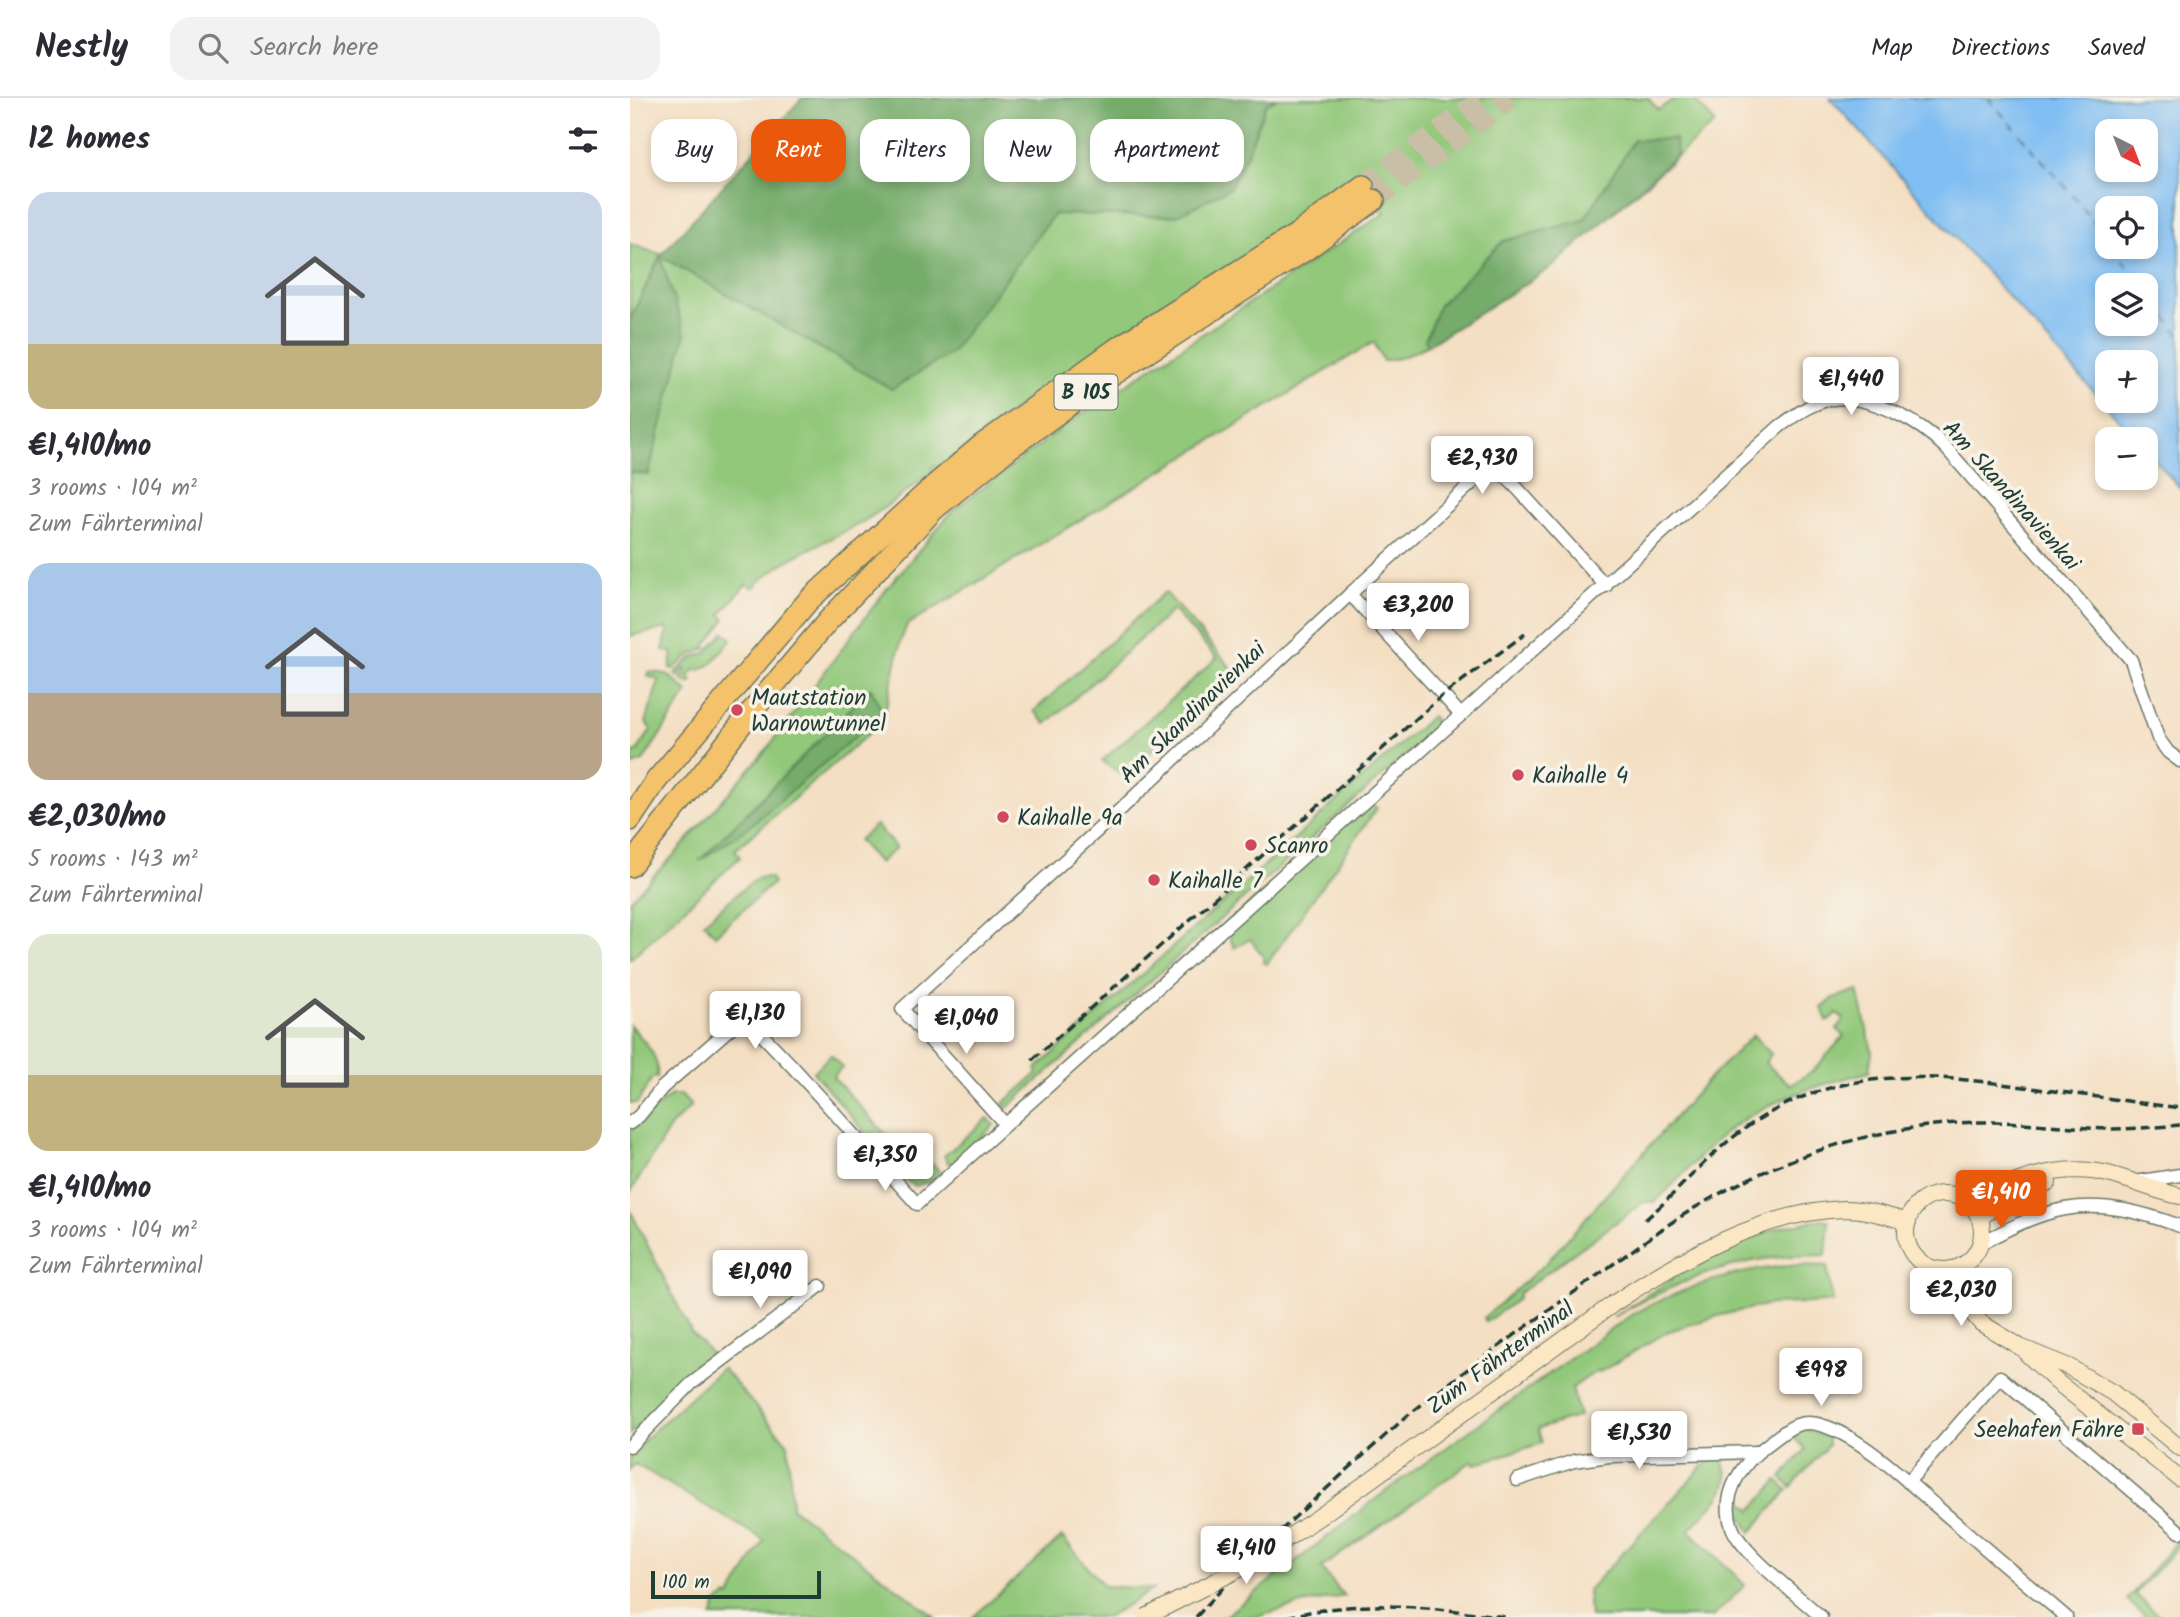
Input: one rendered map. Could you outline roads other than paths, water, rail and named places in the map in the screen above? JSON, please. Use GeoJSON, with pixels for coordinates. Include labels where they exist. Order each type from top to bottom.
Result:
{"type":"FeatureCollection","features":[{"type":"Feature","properties":{"kind":"highway","name":"B 105"},"geometry":{"type":"LineString","coordinates":[[630,820],[673,761],[808,601],[943,478],[1005,429],[1119,347],[1296,235],[1368,193],[1305,250],[1094,387],[1008,449],[934,509],[828,621],[747,717],[630,866]]}},
{"type":"Feature","properties":{"kind":"street","name":"Am Skandinavienkai"},"geometry":{"type":"LineString","coordinates":[[630,1123],[662,1088],[744,1016],[917,1204],[1796,414],[1812,405],[1833,399],[1852,400],[1878,407],[1902,416],[1935,436],[2131,660],[2158,738],[2168,752],[2180,761]]}},
{"type":"Feature","properties":{"kind":"street"},"geometry":{"type":"LineString","coordinates":[[1461,715],[1350,594],[1482,474],[1493,470],[1504,474],[1605,586]]}},
{"type":"Feature","properties":{"kind":"street","name":"Am Skandinavienkai"},"geometry":{"type":"LineString","coordinates":[[1006,1124],[902,1009],[1350,594]]}},
{"type":"Feature","properties":{"kind":"street"},"geometry":{"type":"LineString","coordinates":[[1969,1203],[2023,1178],[2049,1172],[2077,1170],[2108,1174],[2180,1196]]}},
{"type":"Feature","properties":{"kind":"street"},"geometry":{"type":"LineString","coordinates":[[2132,1182],[2180,1175]]}},
{"type":"Feature","properties":{"kind":"street"},"geometry":{"type":"LineString","coordinates":[[1980,1218],[2003,1199],[2020,1191],[2059,1181],[2098,1182],[2180,1205]]}},
{"type":"Feature","properties":{"kind":"street"},"geometry":{"type":"LineString","coordinates":[[1946,1194],[1962,1198],[1980,1218],[1980,1244],[1970,1260],[1954,1269],[1936,1269],[1920,1262],[1907,1239],[1908,1222],[1916,1207],[1929,1197],[1946,1194]]}},
{"type":"Feature","properties":{"kind":"street"},"geometry":{"type":"LineString","coordinates":[[1980,1244],[2030,1219],[2063,1208],[2113,1206],[2180,1226]]}},
{"type":"Feature","properties":{"kind":"street","name":"Zum Fährterminal"},"geometry":{"type":"LineString","coordinates":[[1146,1617],[1247,1565],[1281,1544],[1613,1304],[1693,1255],[1757,1228],[1811,1213],[1864,1210],[1908,1222]]}},
{"type":"Feature","properties":{"kind":"street"},"geometry":{"type":"LineString","coordinates":[[1954,1269],[1971,1312],[1988,1328],[2020,1348],[2057,1382],[2180,1479]]}},
{"type":"Feature","properties":{"kind":"street"},"geometry":{"type":"LineString","coordinates":[[630,1446],[691,1384],[719,1360],[820,1286]]}},
{"type":"Feature","properties":{"kind":"street"},"geometry":{"type":"LineString","coordinates":[[2020,1348],[2069,1367],[2113,1393],[2180,1448]]}},
{"type":"Feature","properties":{"kind":"street"},"geometry":{"type":"LineString","coordinates":[[1908,1482],[2000,1377],[2180,1532]]}},
{"type":"Feature","properties":{"kind":"street"},"geometry":{"type":"LineString","coordinates":[[1821,1617],[1742,1545],[1732,1527],[1729,1508],[1732,1486],[1741,1470],[1757,1452],[1796,1423],[1815,1423],[1827,1427],[1876,1455],[2066,1617]]}},
{"type":"Feature","properties":{"kind":"street"},"geometry":{"type":"LineString","coordinates":[[1517,1480],[1574,1461],[1609,1456],[1757,1452]]}},
{"type":"Feature","properties":{"kind":"water"},"geometry":{"type":"Polygon","coordinates":[[[1830,98],[2180,98],[2180,488],[2158,463],[2158,427],[2125,427],[2113,413],[2158,413],[2158,350],[2095,350],[2095,393],[1830,98]]]}},
{"type":"Feature","properties":{"kind":"tunnel"},"geometry":{"type":"LineString","coordinates":[[1363,186],[1485,98]]}},
{"type":"Feature","properties":{"kind":"tunnel"},"geometry":{"type":"LineString","coordinates":[[1374,200],[1511,98]]}},
{"type":"Feature","properties":{"kind":"railway"},"geometry":{"type":"LineString","coordinates":[[1032,1060],[1443,695],[1525,634]]}},
{"type":"Feature","properties":{"kind":"railway"},"geometry":{"type":"LineString","coordinates":[[1645,1220],[1720,1148],[1747,1127],[1782,1106],[1817,1092],[1852,1083],[1888,1078],[1962,1080],[2180,1108]]}},
{"type":"Feature","properties":{"kind":"railway"},"geometry":{"type":"LineString","coordinates":[[1196,1617],[1294,1518],[1407,1416],[1662,1229],[1735,1186],[1773,1168],[1853,1140],[1936,1125],[1996,1122],[2111,1129],[2180,1125]]}},
{"type":"Feature","properties":{"kind":"railway"},"geometry":{"type":"LineString","coordinates":[[1286,1617],[1314,1611],[1369,1606],[1449,1610],[1505,1617]]}},
{"type":"Feature","properties":{"kind":"place","name":"Mautstation Warnowtunnel"},"geometry":{"type":"Point","coordinates":[737,710]}},
{"type":"Feature","properties":{"kind":"place","name":"Kaihalle 4"},"geometry":{"type":"Point","coordinates":[1518,775]}},
{"type":"Feature","properties":{"kind":"place","name":"Kaihalle 9a"},"geometry":{"type":"Point","coordinates":[1003,817]}},
{"type":"Feature","properties":{"kind":"place","name":"Scanro"},"geometry":{"type":"Point","coordinates":[1251,845]}},
{"type":"Feature","properties":{"kind":"place","name":"Kaihalle 7"},"geometry":{"type":"Point","coordinates":[1154,880]}},
{"type":"Feature","properties":{"kind":"place","name":"Seehafen Fähre"},"geometry":{"type":"Point","coordinates":[2138,1429]}}]}
